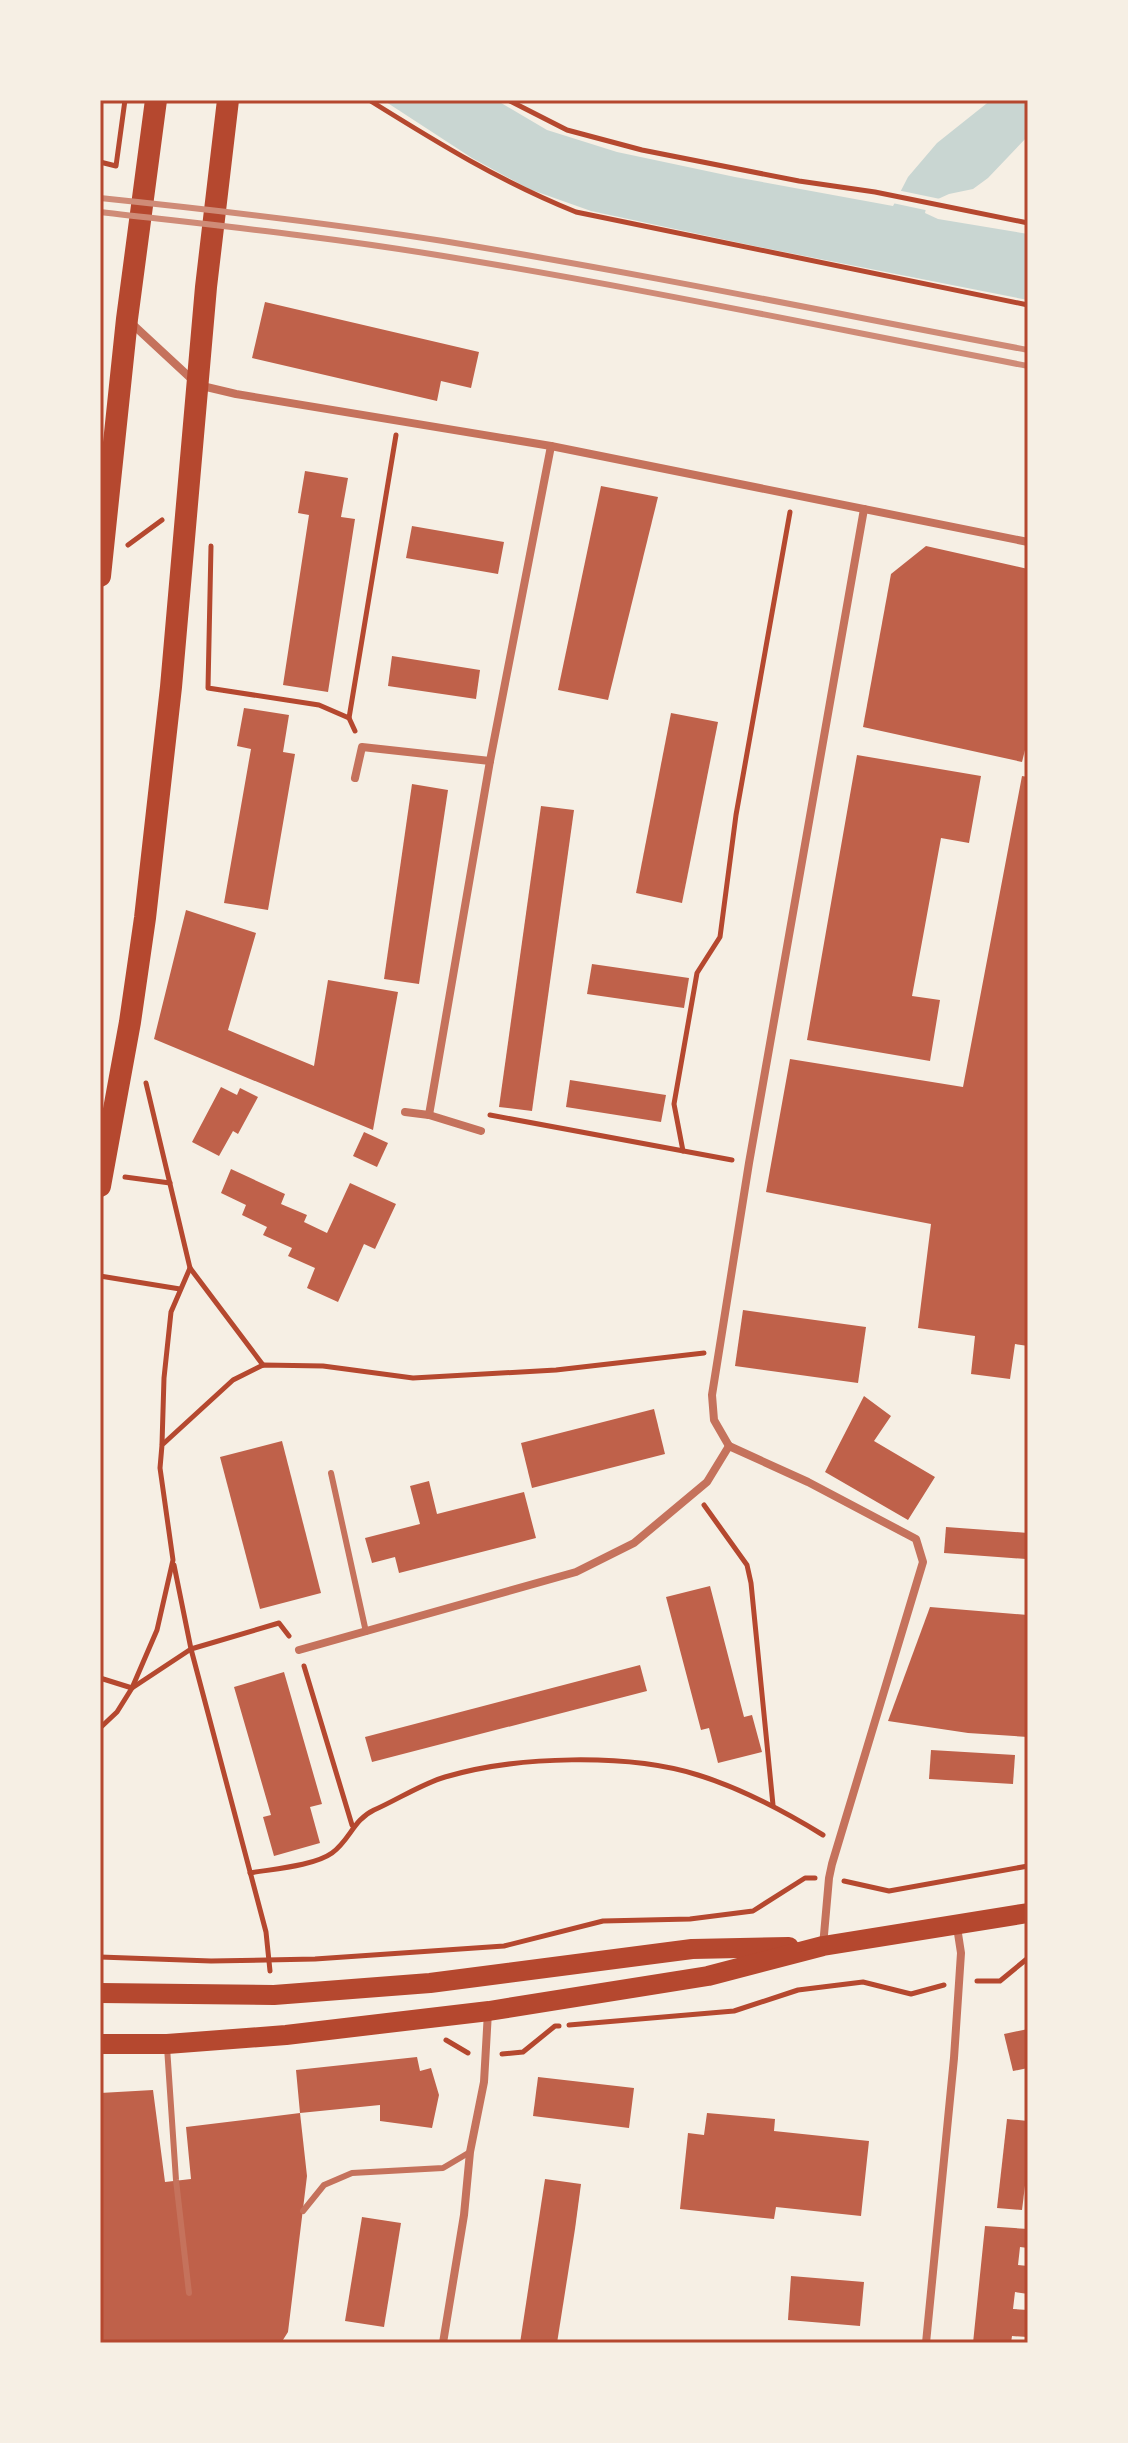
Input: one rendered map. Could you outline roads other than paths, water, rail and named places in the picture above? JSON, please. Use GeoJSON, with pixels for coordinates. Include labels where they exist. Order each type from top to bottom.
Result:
{"type":"FeatureCollection","features":[{"type":"Feature","properties":{"kind":"highway"},"geometry":{"type":"LineString","coordinates":[[101,1180],[130,1022],[145,918],[171,687],[206,287],[228,100]]}},
{"type":"Feature","properties":{"kind":"highway"},"geometry":{"type":"LineString","coordinates":[[100,576],[127,319],[155,110]]}},
{"type":"Feature","properties":{"kind":"main road"},"geometry":{"type":"LineString","coordinates":[[100,2044],[167,2044],[286,2035],[489,2011],[708,1976],[823,1946],[1028,1913]]}},
{"type":"Feature","properties":{"kind":"main road"},"geometry":{"type":"LineString","coordinates":[[100,1993],[274,1995],[430,1983],[692,1949],[823,1946]]}},
{"type":"Feature","properties":{"kind":"street"},"geometry":{"type":"LineString","coordinates":[[127,319],[198,385],[551,446],[1028,542]]}},
{"type":"Feature","properties":{"kind":"street"},"geometry":{"type":"LineString","coordinates":[[429,1115],[490,761],[551,446]]}},
{"type":"Feature","properties":{"kind":"street"},"geometry":{"type":"LineString","coordinates":[[823,1946],[829,1878],[923,1562],[916,1539],[808,1482],[729,1446],[714,1420],[712,1395],[749,1163],[864,509]]}},
{"type":"Feature","properties":{"kind":"street"},"geometry":{"type":"LineString","coordinates":[[355,778],[362,747],[490,761]]}},
{"type":"Feature","properties":{"kind":"street"},"geometry":{"type":"LineString","coordinates":[[405,1112],[429,1115],[481,1131]]}},
{"type":"Feature","properties":{"kind":"street"},"geometry":{"type":"LineString","coordinates":[[299,1650],[576,1572],[634,1543],[695,1493],[707,1482],[729,1446]]}},
{"type":"Feature","properties":{"kind":"street"},"geometry":{"type":"LineString","coordinates":[[926,2343],[959,1980],[961,1953],[957,1926]]}},
{"type":"Feature","properties":{"kind":"street"},"geometry":{"type":"LineString","coordinates":[[443,2343],[469,2180],[470,2152],[484,2082],[489,2011]]}},
{"type":"Feature","properties":{"kind":"lane"},"geometry":{"type":"LineString","coordinates":[[331,1473],[366,1632]]}},
{"type":"Feature","properties":{"kind":"lane"},"geometry":{"type":"LineString","coordinates":[[167,2044],[176,2180],[189,2293]]}},
{"type":"Feature","properties":{"kind":"lane"},"geometry":{"type":"LineString","coordinates":[[303,2211],[324,2185],[352,2173],[443,2168],[470,2152]]}},
{"type":"Feature","properties":{"kind":"railway"},"geometry":{"type":"LineString","coordinates":[[100,198],[272,217],[443,241],[1028,350]]}},
{"type":"Feature","properties":{"kind":"railway"},"geometry":{"type":"LineString","coordinates":[[100,212],[307,236],[506,266],[1028,366]]}}]}
